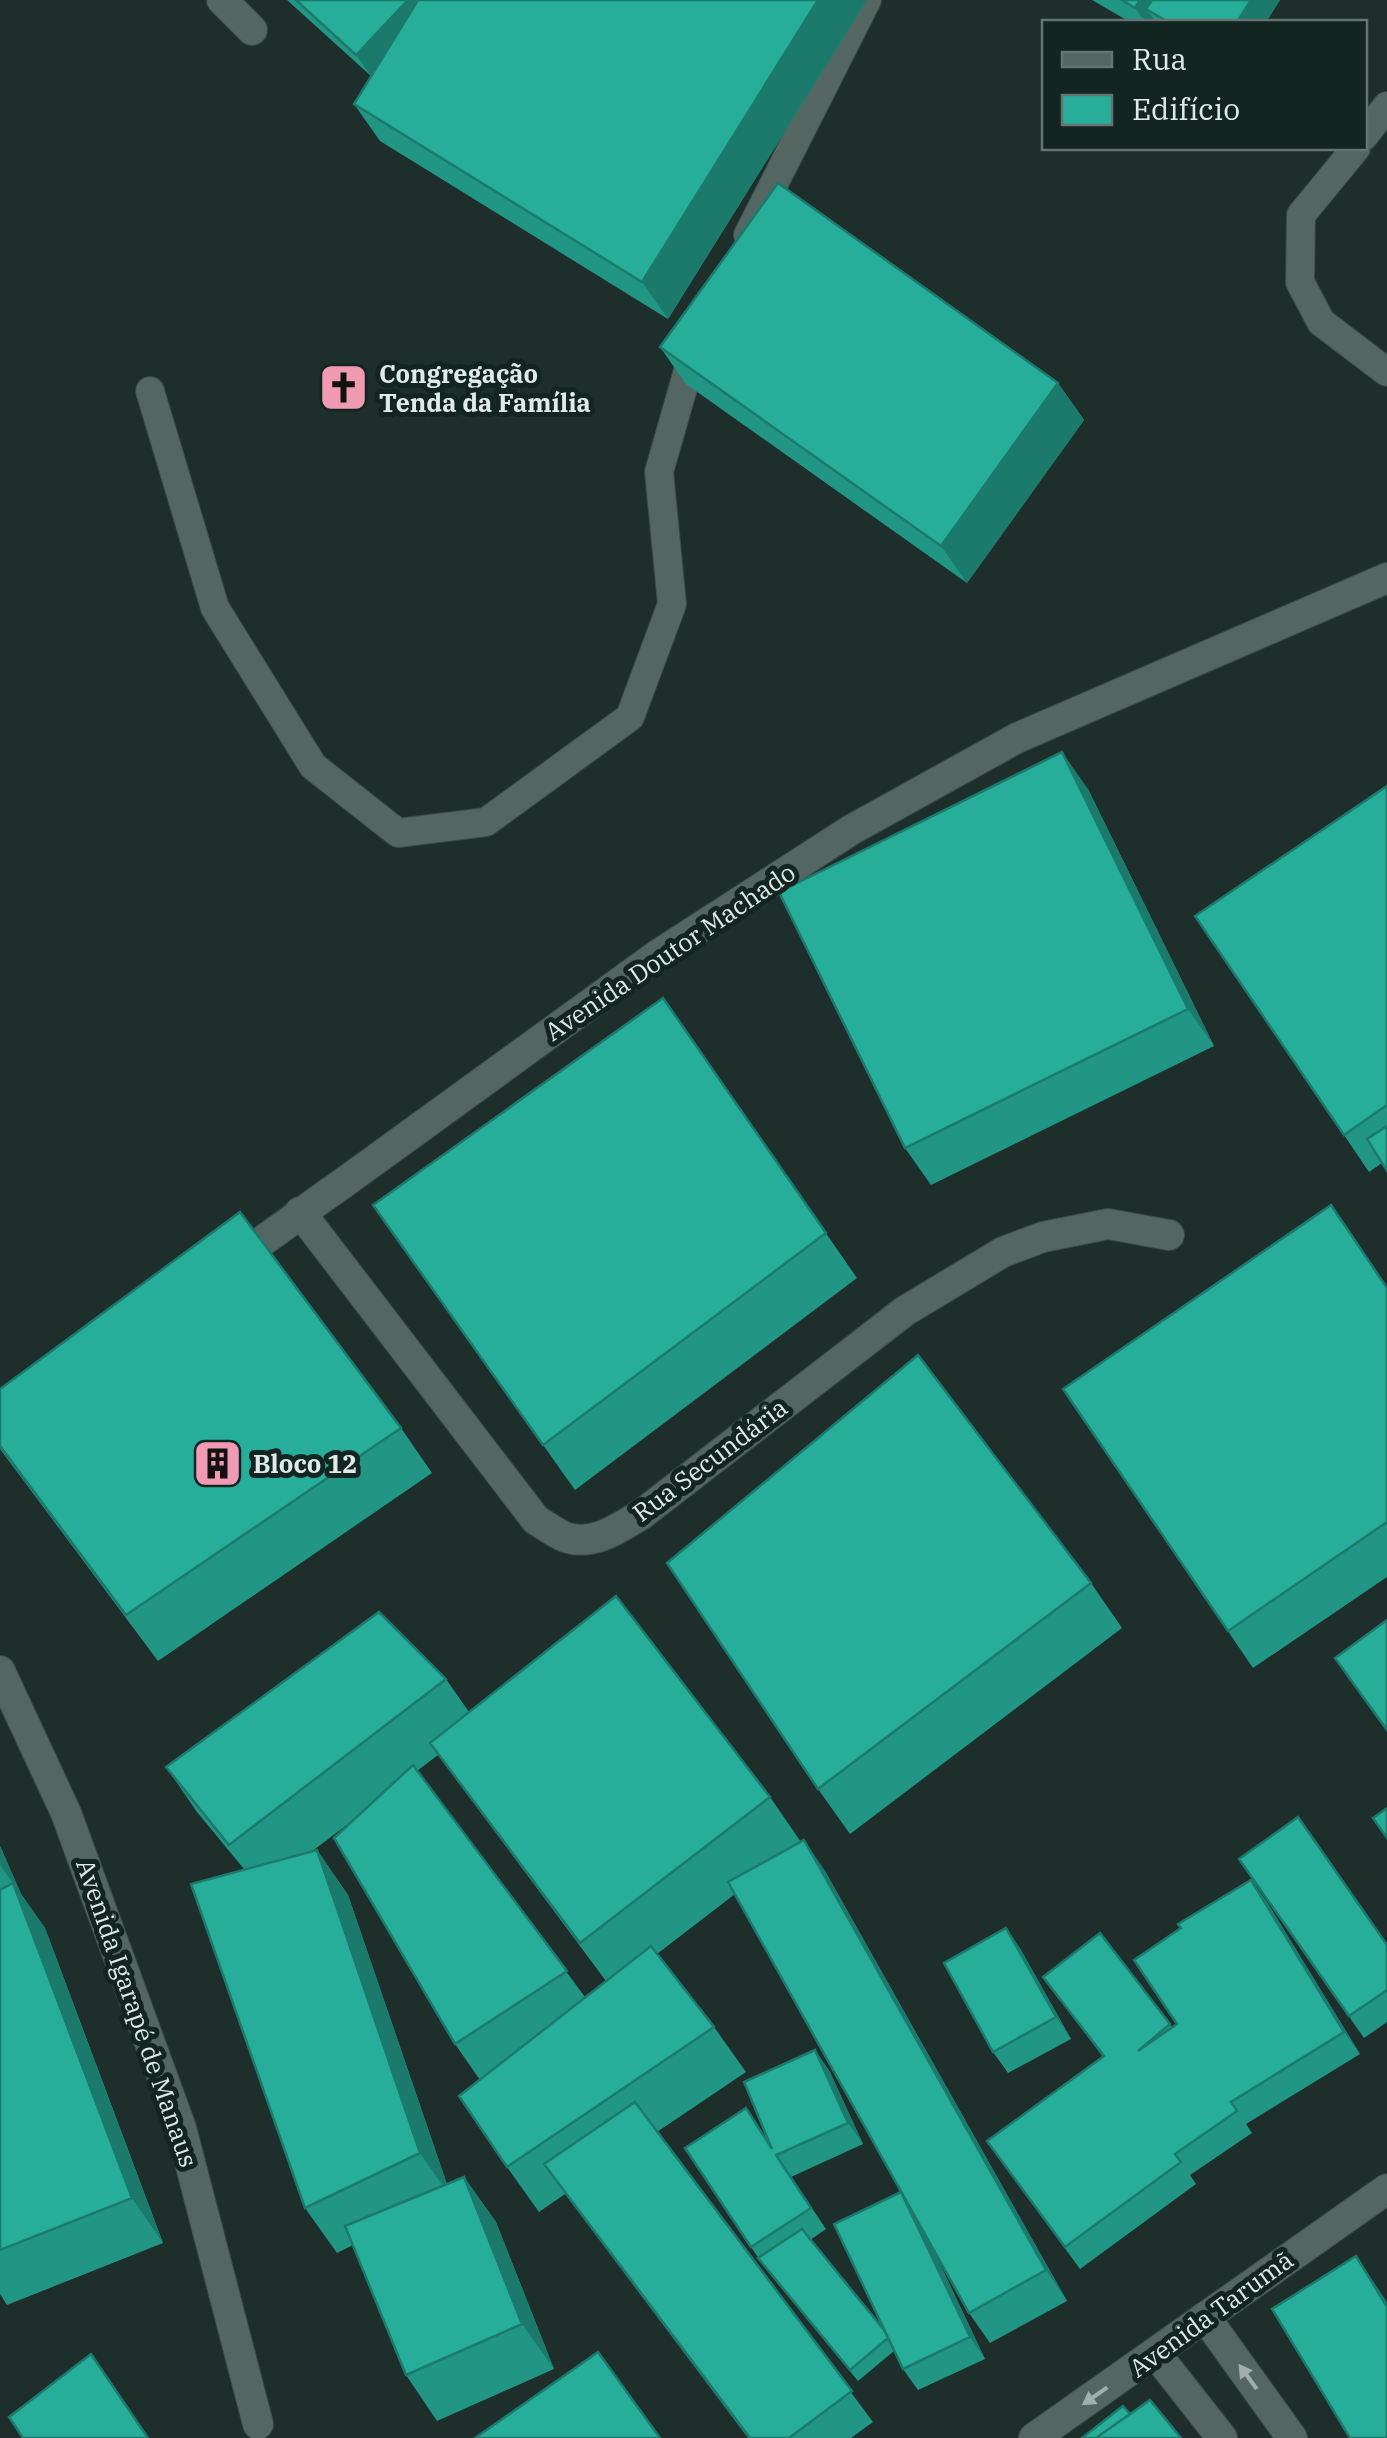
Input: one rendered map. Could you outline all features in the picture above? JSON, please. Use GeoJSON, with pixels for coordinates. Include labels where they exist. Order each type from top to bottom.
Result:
{"type":"FeatureCollection","features":[{"type":"Feature","properties":{"kind":"street"},"geometry":{"type":"LineString","coordinates":[[222,0],[252,30]]}},
{"type":"Feature","properties":{"kind":"street","name":"Avenida Doutor Machado"},"geometry":{"type":"LineString","coordinates":[[196,1284],[262,1242],[659,954],[851,830],[1017,738],[1387,578]]}},
{"type":"Feature","properties":{"kind":"street","name":"Rua Secundária"},"geometry":{"type":"LineString","coordinates":[[300,1212],[536,1520],[566,1538],[590,1540],[642,1514],[905,1311],[1003,1252],[1043,1237],[1108,1224],[1170,1235]]}},
{"type":"Feature","properties":{"kind":"street","name":"Avenida Igarapé de Manaus"},"geometry":{"type":"LineString","coordinates":[[0,1671],[66,1813],[181,2128],[258,2424]]}},
{"type":"Feature","properties":{"kind":"street","name":"Avenida Tarumã"},"geometry":{"type":"LineString","coordinates":[[1034,2438],[1387,2189]]}},
{"type":"Feature","properties":{"kind":"street"},"geometry":{"type":"LineString","coordinates":[[1205,2317],[1292,2438]]}},
{"type":"Feature","properties":{"kind":"street"},"geometry":{"type":"LineString","coordinates":[[1156,2354],[1222,2438]]}},
{"type":"Feature","properties":{"kind":"lane"},"geometry":{"type":"LineString","coordinates":[[733,266],[867,0]]}},
{"type":"Feature","properties":{"kind":"lane"},"geometry":{"type":"LineString","coordinates":[[1367,132],[1387,106]]}},
{"type":"Feature","properties":{"kind":"lane"},"geometry":{"type":"LineString","coordinates":[[1354,150],[1301,215],[1300,282],[1321,322],[1387,372]]}},
{"type":"Feature","properties":{"kind":"lane"},"geometry":{"type":"LineString","coordinates":[[150,391],[215,608],[313,766],[398,832],[486,822],[630,717],[672,604],[659,472],[698,336],[707,318]]}},
{"type":"Feature","properties":{"kind":"building"},"geometry":{"type":"Polygon","coordinates":[[[296,0],[408,0],[356,55],[296,0]]]}},
{"type":"Feature","properties":{"kind":"building"},"geometry":{"type":"Polygon","coordinates":[[[418,0],[818,0],[642,282],[354,104],[418,0]]]}},
{"type":"Feature","properties":{"kind":"building"},"geometry":{"type":"Polygon","coordinates":[[[1122,0],[1140,0],[1135,8],[1122,0]]]}},
{"type":"Feature","properties":{"kind":"building"},"geometry":{"type":"Polygon","coordinates":[[[1152,0],[1251,0],[1238,20],[1165,20],[1146,9],[1152,0]]]}},
{"type":"Feature","properties":{"kind":"building"},"geometry":{"type":"Polygon","coordinates":[[[778,183],[1058,383],[941,546],[660,347],[778,183]]]}},
{"type":"Feature","properties":{"kind":"building"},"geometry":{"type":"Polygon","coordinates":[[[1062,752],[1188,1009],[905,1148],[779,892],[1062,752]]]}},
{"type":"Feature","properties":{"kind":"building"},"geometry":{"type":"Polygon","coordinates":[[[1387,786],[1387,1105],[1344,1135],[1195,916],[1387,786]]]}},
{"type":"Feature","properties":{"kind":"building"},"geometry":{"type":"Polygon","coordinates":[[[663,998],[826,1233],[543,1445],[373,1205],[663,998]]]}},
{"type":"Feature","properties":{"kind":"building"},"geometry":{"type":"Polygon","coordinates":[[[1387,1126],[1387,1171],[1367,1139],[1387,1126]]]}},
{"type":"Feature","properties":{"kind":"building"},"geometry":{"type":"Polygon","coordinates":[[[1331,1205],[1387,1288],[1387,1522],[1228,1631],[1063,1389],[1331,1205]]]}},
{"type":"Feature","properties":{"kind":"building","name":"Bloco 12"},"geometry":{"type":"Polygon","coordinates":[[[240,1212],[401,1428],[126,1615],[0,1446],[0,1389],[240,1212]]]}},
{"type":"Feature","properties":{"kind":"building"},"geometry":{"type":"Polygon","coordinates":[[[918,1355],[1091,1583],[818,1789],[667,1563],[918,1355]]]}},
{"type":"Feature","properties":{"kind":"building"},"geometry":{"type":"Polygon","coordinates":[[[616,1596],[770,1797],[580,1943],[430,1743],[616,1596]]]}},
{"type":"Feature","properties":{"kind":"building"},"geometry":{"type":"Polygon","coordinates":[[[379,1612],[446,1679],[229,1845],[166,1767],[379,1612]]]}},
{"type":"Feature","properties":{"kind":"building"},"geometry":{"type":"Polygon","coordinates":[[[1387,1620],[1387,1730],[1335,1658],[1387,1620]]]}},
{"type":"Feature","properties":{"kind":"building"},"geometry":{"type":"Polygon","coordinates":[[[413,1765],[567,1971],[455,2044],[334,1838],[413,1765]]]}},
{"type":"Feature","properties":{"kind":"building"},"geometry":{"type":"Polygon","coordinates":[[[1387,1808],[1387,1838],[1373,1818],[1387,1808]]]}},
{"type":"Feature","properties":{"kind":"building"},"geometry":{"type":"Polygon","coordinates":[[[1298,1817],[1387,1945],[1387,1990],[1349,2016],[1239,1859],[1298,1817]]]}},
{"type":"Feature","properties":{"kind":"building"},"geometry":{"type":"Polygon","coordinates":[[[804,1840],[1046,2270],[969,2313],[728,1882],[804,1840]]]}},
{"type":"Feature","properties":{"kind":"building"},"geometry":{"type":"Polygon","coordinates":[[[317,1850],[420,2153],[305,2208],[191,1884],[317,1850]]]}},
{"type":"Feature","properties":{"kind":"building"},"geometry":{"type":"Polygon","coordinates":[[[1251,1880],[1344,2032],[1231,2102],[1237,2111],[1175,2154],[1181,2162],[1065,2247],[987,2141],[1104,2056],[1043,1977],[1100,1933],[1170,2024],[1138,2051],[1177,2024],[1134,1960],[1181,1928],[1178,1924],[1251,1880]]]}},
{"type":"Feature","properties":{"kind":"building"},"geometry":{"type":"Polygon","coordinates":[[[13,1883],[132,2198],[0,2250],[0,1890],[13,1883]]]}},
{"type":"Feature","properties":{"kind":"building"},"geometry":{"type":"Polygon","coordinates":[[[1006,1928],[1056,2017],[993,2052],[944,1963],[1006,1928]]]}},
{"type":"Feature","properties":{"kind":"building"},"geometry":{"type":"Polygon","coordinates":[[[651,1946],[714,2027],[507,2167],[459,2096],[651,1946]]]}},
{"type":"Feature","properties":{"kind":"building"},"geometry":{"type":"Polygon","coordinates":[[[815,2050],[848,2123],[776,2155],[811,2208],[751,2247],[685,2148],[746,2108],[772,2149],[744,2082],[815,2050]]]}},
{"type":"Feature","properties":{"kind":"building"},"geometry":{"type":"Polygon","coordinates":[[[635,2102],[852,2391],[789,2438],[750,2438],[544,2164],[635,2102]]]}},
{"type":"Feature","properties":{"kind":"building"},"geometry":{"type":"Polygon","coordinates":[[[464,2177],[522,2324],[406,2375],[345,2226],[464,2177]]]}},
{"type":"Feature","properties":{"kind":"building"},"geometry":{"type":"Polygon","coordinates":[[[901,2192],[970,2337],[903,2369],[834,2224],[901,2192]]]}},
{"type":"Feature","properties":{"kind":"building"},"geometry":{"type":"Polygon","coordinates":[[[802,2229],[888,2338],[850,2370],[758,2258],[802,2229]]]}},
{"type":"Feature","properties":{"kind":"building"},"geometry":{"type":"Polygon","coordinates":[[[1356,2256],[1387,2307],[1387,2438],[1350,2438],[1272,2309],[1356,2256]]]}},
{"type":"Feature","properties":{"kind":"building"},"geometry":{"type":"Polygon","coordinates":[[[598,2352],[660,2438],[475,2438],[598,2352]]]}},
{"type":"Feature","properties":{"kind":"building"},"geometry":{"type":"Polygon","coordinates":[[[91,2354],[148,2438],[23,2438],[9,2417],[91,2354]]]}},
{"type":"Feature","properties":{"kind":"building"},"geometry":{"type":"Polygon","coordinates":[[[1150,2400],[1181,2438],[1096,2438],[1150,2400]]]}},
{"type":"Feature","properties":{"kind":"building"},"geometry":{"type":"Polygon","coordinates":[[[1123,2406],[1130,2414],[1096,2438],[1082,2438],[1123,2406]]]}},
{"type":"Feature","properties":{"kind":"place","name":"Congregação Tenda da Família"},"geometry":{"type":"Point","coordinates":[344,388]}},
{"type":"Feature","properties":{"kind":"place","name":"Bloco 12"},"geometry":{"type":"Point","coordinates":[218,1464]}}]}
